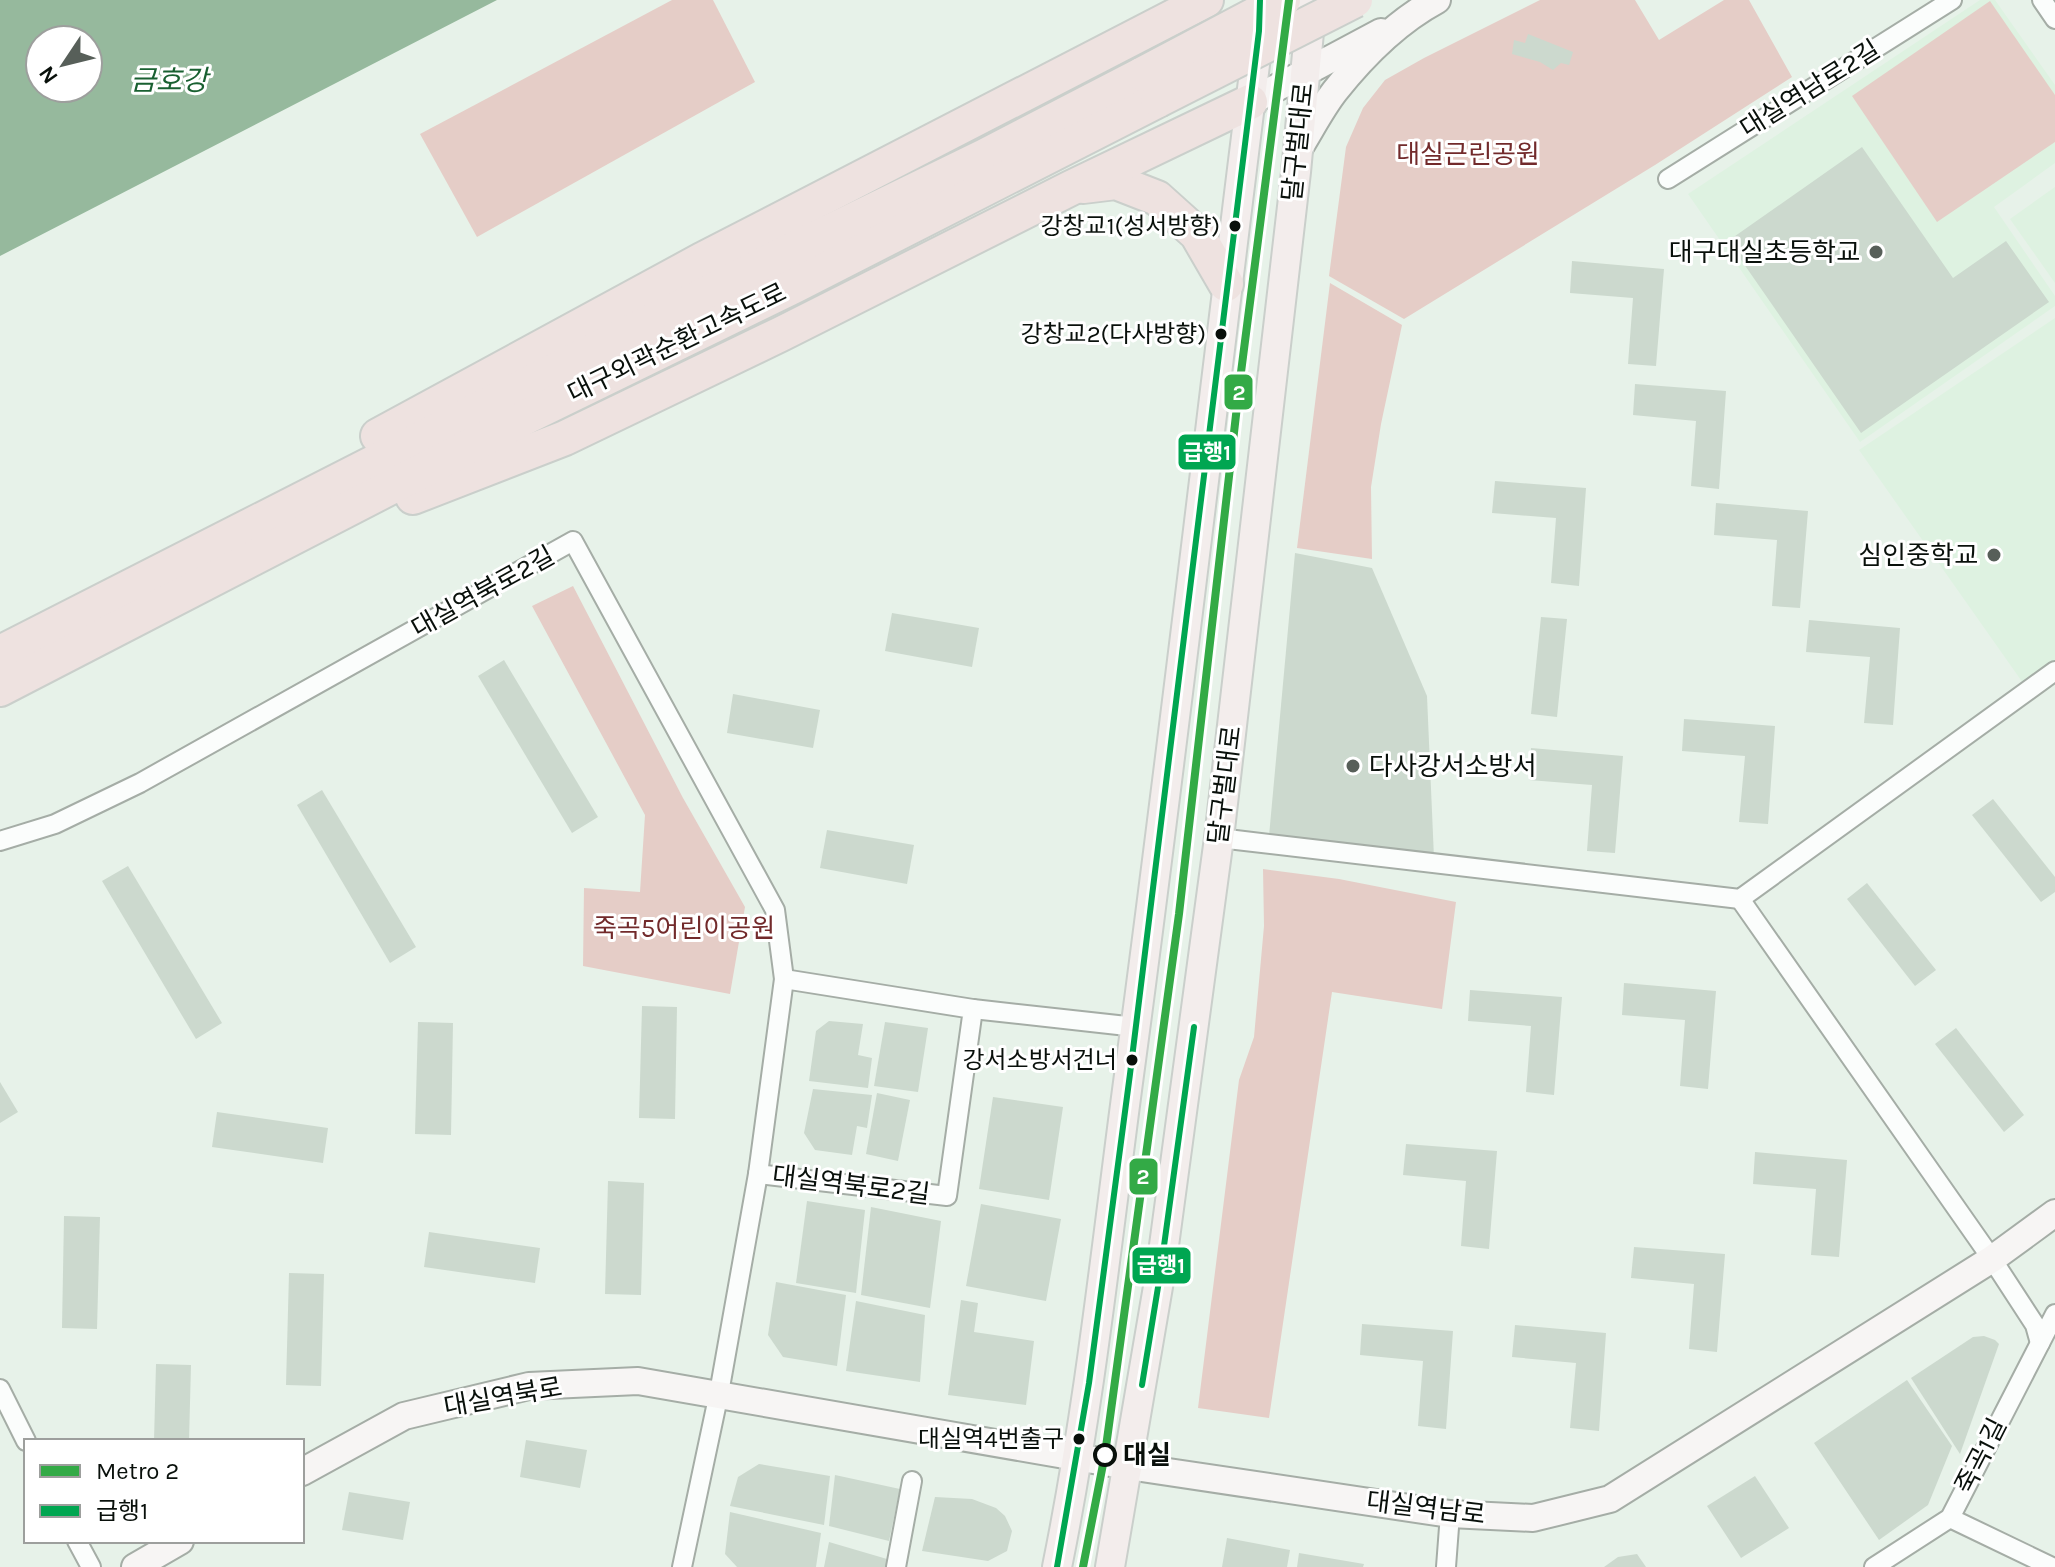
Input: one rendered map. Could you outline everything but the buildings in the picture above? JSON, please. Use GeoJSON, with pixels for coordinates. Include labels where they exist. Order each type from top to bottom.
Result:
{"type":"FeatureCollection","features":[{"type":"Feature","properties":{"kind":"highway"},"geometry":{"type":"LineString","coordinates":[[145,578],[268,500],[570,330],[868,172],[1206,0]]}},
{"type":"Feature","properties":{"kind":"highway","name":"대구외곽순환고속도로"},"geometry":{"type":"LineString","coordinates":[[0,689],[530,415],[794,286],[1150,87],[1283,0]]}},
{"type":"Feature","properties":{"kind":"highway","name":"대구외곽순환고속도로"},"geometry":{"type":"LineString","coordinates":[[0,653],[778,257],[983,157],[1355,0]]}},
{"type":"Feature","properties":{"kind":"highway"},"geometry":{"type":"LineString","coordinates":[[266,551],[565,438],[1250,102]]}},
{"type":"Feature","properties":{"kind":"highway"},"geometry":{"type":"LineString","coordinates":[[1071,188],[1116,182],[1157,198],[1197,234],[1226,284]]}},
{"type":"Feature","properties":{"kind":"main road","name":"달구벌대로"},"geometry":{"type":"LineString","coordinates":[[1057,1567],[1078,1457],[1163,827],[1226,284],[1259,31],[1260,0]]}},
{"type":"Feature","properties":{"kind":"main road","name":"달구벌대로"},"geometry":{"type":"LineString","coordinates":[[1110,1567],[1160,1275],[1219,838],[1298,150],[1312,0]]}},
{"type":"Feature","properties":{"kind":"street"},"geometry":{"type":"LineString","coordinates":[[1250,102],[1437,0]]}},
{"type":"Feature","properties":{"kind":"street","name":"대실역남로2길"},"geometry":{"type":"LineString","coordinates":[[1668,179],[1952,0]]}},
{"type":"Feature","properties":{"kind":"street"},"geometry":{"type":"LineString","coordinates":[[2042,0],[2055,19]]}},
{"type":"Feature","properties":{"kind":"street"},"geometry":{"type":"LineString","coordinates":[[1298,150],[1334,92],[1408,18]]}},
{"type":"Feature","properties":{"kind":"street","name":"대실역북로2길"},"geometry":{"type":"LineString","coordinates":[[0,841],[55,824],[140,783],[573,541],[775,910],[784,979],[758,1174],[684,1567]]}},
{"type":"Feature","properties":{"kind":"street"},"geometry":{"type":"LineString","coordinates":[[1219,838],[1740,899],[2055,671]]}},
{"type":"Feature","properties":{"kind":"street"},"geometry":{"type":"LineString","coordinates":[[1740,899],[1992,1259],[2035,1325],[2040,1343]]}},
{"type":"Feature","properties":{"kind":"street"},"geometry":{"type":"LineString","coordinates":[[784,979],[973,1009],[1136,1027]]}},
{"type":"Feature","properties":{"kind":"street","name":"대실역북로2길"},"geometry":{"type":"LineString","coordinates":[[758,1174],[947,1196],[973,1009]]}},
{"type":"Feature","properties":{"kind":"street","name":"대실역남로"},"geometry":{"type":"LineString","coordinates":[[719,1393],[1128,1466],[1450,1514],[1533,1518],[1610,1499],[1992,1259],[2055,1213]]}},
{"type":"Feature","properties":{"kind":"street","name":"죽곡1길"},"geometry":{"type":"LineString","coordinates":[[1874,1567],[1950,1518],[2055,1314]]}},
{"type":"Feature","properties":{"kind":"street","name":"대실역북로"},"geometry":{"type":"LineString","coordinates":[[304,1471],[404,1416],[529,1386],[638,1381],[719,1393]]}},
{"type":"Feature","properties":{"kind":"street"},"geometry":{"type":"LineString","coordinates":[[0,1389],[25,1439]]}},
{"type":"Feature","properties":{"kind":"street"},"geometry":{"type":"LineString","coordinates":[[896,1567],[912,1481]]}},
{"type":"Feature","properties":{"kind":"street"},"geometry":{"type":"LineString","coordinates":[[1446,1567],[1450,1514]]}},
{"type":"Feature","properties":{"kind":"street"},"geometry":{"type":"LineString","coordinates":[[1950,1518],[2052,1567]]}},
{"type":"Feature","properties":{"kind":"street"},"geometry":{"type":"LineString","coordinates":[[78,1543],[91,1567]]}},
{"type":"Feature","properties":{"kind":"street"},"geometry":{"type":"LineString","coordinates":[[135,1567],[177,1543]]}},
{"type":"Feature","properties":{"kind":"shaded area","name":"대구대실초등학교"},"geometry":{"type":"Polygon","coordinates":[[[1980,0],[1995,0],[2055,85],[2055,163],[1994,207],[2055,296],[2055,306],[1860,442],[1688,194],[1980,0]]]}},
{"type":"Feature","properties":{"kind":"shaded area"},"geometry":{"type":"Polygon","coordinates":[[[2055,187],[2055,283],[2010,219],[2055,187]]]}},
{"type":"Feature","properties":{"kind":"shaded area","name":"심인중학교"},"geometry":{"type":"Polygon","coordinates":[[[2055,318],[2055,660],[2023,683],[1859,450],[2055,318]]]}},
{"type":"Feature","properties":{"kind":"green space"},"geometry":{"type":"Polygon","coordinates":[[[672,0],[713,0],[755,82],[477,237],[420,134],[672,0]]]}},
{"type":"Feature","properties":{"kind":"green space","name":"대실근린공원"},"geometry":{"type":"Polygon","coordinates":[[[1540,0],[1635,0],[1659,40],[1724,0],[1749,0],[1792,77],[1404,319],[1329,276],[1346,147],[1363,108],[1385,80],[1540,0]]]}},
{"type":"Feature","properties":{"kind":"green space"},"geometry":{"type":"Polygon","coordinates":[[[1990,1],[2055,95],[2055,142],[1937,222],[1852,96],[1990,1]]]}},
{"type":"Feature","properties":{"kind":"green space"},"geometry":{"type":"Polygon","coordinates":[[[1330,283],[1402,325],[1371,487],[1372,559],[1297,548],[1330,283]]]}},
{"type":"Feature","properties":{"kind":"green space","name":"죽곡5어린이공원"},"geometry":{"type":"Polygon","coordinates":[[[573,586],[683,798],[745,907],[730,994],[583,966],[584,888],[640,892],[645,815],[532,606],[573,586]]]}},
{"type":"Feature","properties":{"kind":"green space"},"geometry":{"type":"Polygon","coordinates":[[[1263,869],[1339,879],[1456,902],[1442,1009],[1332,992],[1269,1418],[1198,1408],[1239,1080],[1254,1037],[1264,926],[1263,869]]]}},
{"type":"Feature","properties":{"kind":"water","name":"금호강"},"geometry":{"type":"Polygon","coordinates":[[[0,0],[497,0],[0,256],[0,0]]]}},
{"type":"Feature","properties":{"kind":"metro line","name":"2"},"geometry":{"type":"LineString","coordinates":[[1083,1567],[1105,1454],[1179,914],[1240,380],[1289,0]]}},
{"type":"Feature","properties":{"kind":"transit line","name":"급행1"},"geometry":{"type":"LineString","coordinates":[[1057,1567],[1089,1383],[1130,1074],[1259,31],[1260,0]]}},
{"type":"Feature","properties":{"kind":"transit line","name":"급행1"},"geometry":{"type":"LineString","coordinates":[[1142,1385],[1194,1027]]}},
{"type":"Feature","properties":{"kind":"place","name":"강창교1(성서방향)"},"geometry":{"type":"Point","coordinates":[1235,226]}},
{"type":"Feature","properties":{"kind":"place","name":"대구대실초등학교"},"geometry":{"type":"Point","coordinates":[1876,252]}},
{"type":"Feature","properties":{"kind":"place","name":"강창교2(다사방향)"},"geometry":{"type":"Point","coordinates":[1221,334]}},
{"type":"Feature","properties":{"kind":"place","name":"심인중학교"},"geometry":{"type":"Point","coordinates":[1994,555]}},
{"type":"Feature","properties":{"kind":"place","name":"다사강서소방서"},"geometry":{"type":"Point","coordinates":[1353,766]}},
{"type":"Feature","properties":{"kind":"place","name":"강서소방서건너"},"geometry":{"type":"Point","coordinates":[1132,1060]}},
{"type":"Feature","properties":{"kind":"place","name":"대실역4번출구"},"geometry":{"type":"Point","coordinates":[1079,1439]}},
{"type":"Feature","properties":{"kind":"place","name":"대실"},"geometry":{"type":"Point","coordinates":[1105,1455]}}]}
